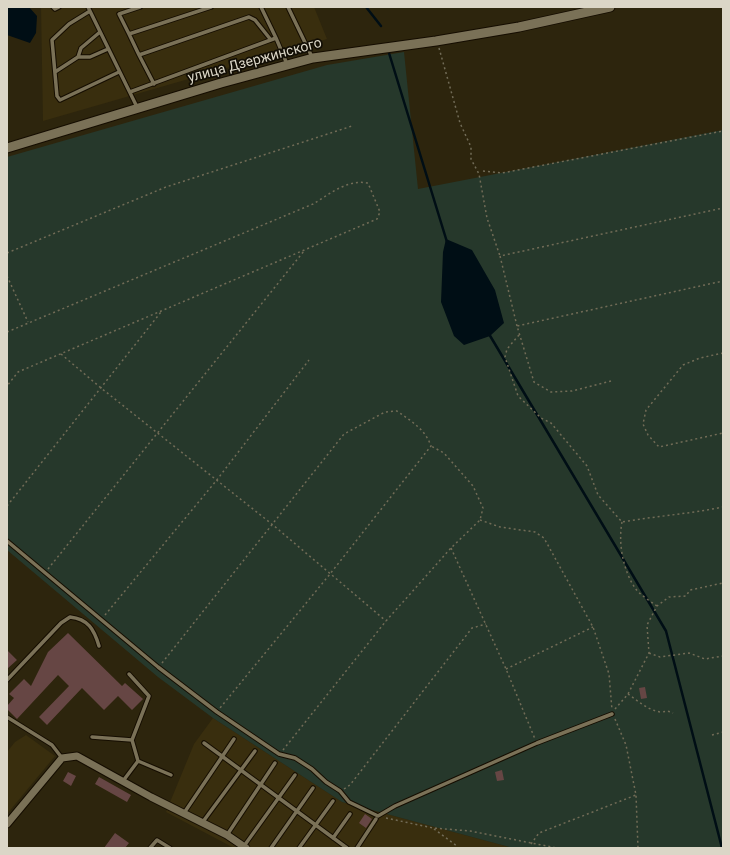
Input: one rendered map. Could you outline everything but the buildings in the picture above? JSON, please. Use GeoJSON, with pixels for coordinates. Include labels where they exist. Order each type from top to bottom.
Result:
{"type":"FeatureCollection","features":[{"type":"Feature","properties":{"kind":"street","name":"улица Дзержинского"},"geometry":{"type":"LineString","coordinates":[[7,148],[286,64],[313,58],[436,41],[519,27],[610,7]]}},
{"type":"Feature","properties":{"kind":"street"},"geometry":{"type":"LineString","coordinates":[[7,824],[62,758],[77,756],[227,835],[245,847]]}},
{"type":"Feature","properties":{"kind":"lane"},"geometry":{"type":"LineString","coordinates":[[53,7],[54,9],[58,7]]}},
{"type":"Feature","properties":{"kind":"lane"},"geometry":{"type":"LineString","coordinates":[[140,7],[119,14],[138,55],[154,84]]}},
{"type":"Feature","properties":{"kind":"lane"},"geometry":{"type":"LineString","coordinates":[[129,34],[211,7]]}},
{"type":"Feature","properties":{"kind":"lane"},"geometry":{"type":"LineString","coordinates":[[261,7],[276,38],[286,64]]}},
{"type":"Feature","properties":{"kind":"lane"},"geometry":{"type":"LineString","coordinates":[[288,7],[313,58]]}},
{"type":"Feature","properties":{"kind":"lane"},"geometry":{"type":"LineString","coordinates":[[119,72],[60,100],[57,96],[52,40],[69,24],[89,9],[137,108]]}},
{"type":"Feature","properties":{"kind":"lane"},"geometry":{"type":"LineString","coordinates":[[138,55],[249,17],[255,20],[271,40]]}},
{"type":"Feature","properties":{"kind":"lane"},"geometry":{"type":"LineString","coordinates":[[78,57],[81,48],[100,32]]}},
{"type":"Feature","properties":{"kind":"lane"},"geometry":{"type":"LineString","coordinates":[[130,92],[276,38]]}},
{"type":"Feature","properties":{"kind":"lane"},"geometry":{"type":"LineString","coordinates":[[55,72],[78,57],[90,57],[108,49]]}},
{"type":"Feature","properties":{"kind":"lane"},"geometry":{"type":"LineString","coordinates":[[7,541],[158,667],[217,712],[279,754],[295,758],[340,791],[349,802],[377,817]]}},
{"type":"Feature","properties":{"kind":"lane"},"geometry":{"type":"LineString","coordinates":[[7,680],[61,623],[70,617],[81,618],[95,631],[99,646]]}},
{"type":"Feature","properties":{"kind":"lane"},"geometry":{"type":"LineString","coordinates":[[129,674],[149,696],[132,740],[138,761]]}},
{"type":"Feature","properties":{"kind":"lane"},"geometry":{"type":"LineString","coordinates":[[356,848],[377,817],[395,806],[537,743],[612,714]]}},
{"type":"Feature","properties":{"kind":"lane"},"geometry":{"type":"LineString","coordinates":[[7,717],[52,745],[62,758]]}},
{"type":"Feature","properties":{"kind":"lane"},"geometry":{"type":"LineString","coordinates":[[92,737],[132,740]]}},
{"type":"Feature","properties":{"kind":"lane"},"geometry":{"type":"LineString","coordinates":[[184,813],[234,739]]}},
{"type":"Feature","properties":{"kind":"lane"},"geometry":{"type":"LineString","coordinates":[[204,743],[347,848]]}},
{"type":"Feature","properties":{"kind":"lane"},"geometry":{"type":"LineString","coordinates":[[202,823],[255,751]]}},
{"type":"Feature","properties":{"kind":"lane"},"geometry":{"type":"LineString","coordinates":[[138,761],[171,775]]}},
{"type":"Feature","properties":{"kind":"lane"},"geometry":{"type":"LineString","coordinates":[[123,781],[138,761]]}},
{"type":"Feature","properties":{"kind":"lane"},"geometry":{"type":"LineString","coordinates":[[227,835],[275,763]]}},
{"type":"Feature","properties":{"kind":"lane"},"geometry":{"type":"LineString","coordinates":[[245,847],[295,775]]}},
{"type":"Feature","properties":{"kind":"lane"},"geometry":{"type":"LineString","coordinates":[[271,848],[313,788]]}},
{"type":"Feature","properties":{"kind":"lane"},"geometry":{"type":"LineString","coordinates":[[299,848],[333,801]]}},
{"type":"Feature","properties":{"kind":"lane"},"geometry":{"type":"LineString","coordinates":[[333,838],[350,814]]}},
{"type":"Feature","properties":{"kind":"lane"},"geometry":{"type":"LineString","coordinates":[[150,848],[157,840],[170,848]]}},
{"type":"Feature","properties":{"kind":"path"},"geometry":{"type":"LineString","coordinates":[[436,41],[460,123],[471,147],[472,160],[479,174],[487,218],[500,256],[517,326],[534,382],[551,392],[572,391],[611,381]]}},
{"type":"Feature","properties":{"kind":"path"},"geometry":{"type":"LineString","coordinates":[[7,253],[166,187],[352,126]]}},
{"type":"Feature","properties":{"kind":"path"},"geometry":{"type":"LineString","coordinates":[[483,172],[502,173],[723,131]]}},
{"type":"Feature","properties":{"kind":"path"},"geometry":{"type":"LineString","coordinates":[[7,332],[313,204],[349,183],[358,181],[368,183],[380,212],[377,219],[18,372],[7,386]]}},
{"type":"Feature","properties":{"kind":"path"},"geometry":{"type":"LineString","coordinates":[[500,256],[723,208]]}},
{"type":"Feature","properties":{"kind":"path"},"geometry":{"type":"LineString","coordinates":[[46,572],[305,250]]}},
{"type":"Feature","properties":{"kind":"path"},"geometry":{"type":"LineString","coordinates":[[7,276],[28,322]]}},
{"type":"Feature","properties":{"kind":"path"},"geometry":{"type":"LineString","coordinates":[[517,326],[723,281]]}},
{"type":"Feature","properties":{"kind":"path"},"geometry":{"type":"LineString","coordinates":[[7,506],[163,311]]}},
{"type":"Feature","properties":{"kind":"path"},"geometry":{"type":"LineString","coordinates":[[520,334],[507,349],[505,357],[518,396],[541,418],[550,423],[587,466],[598,495],[622,522]]}},
{"type":"Feature","properties":{"kind":"path"},"geometry":{"type":"LineString","coordinates":[[723,353],[700,358],[683,365],[646,410],[643,424],[648,435],[659,447],[723,433]]}},
{"type":"Feature","properties":{"kind":"path"},"geometry":{"type":"LineString","coordinates":[[61,354],[216,481],[273,525],[386,621]]}},
{"type":"Feature","properties":{"kind":"path"},"geometry":{"type":"LineString","coordinates":[[101,619],[216,481],[310,360]]}},
{"type":"Feature","properties":{"kind":"path"},"geometry":{"type":"LineString","coordinates":[[158,667],[273,525],[344,434],[385,412],[397,411],[412,421],[427,435],[431,446],[444,453],[473,486],[483,508],[480,520],[451,548],[386,621],[279,754]]}},
{"type":"Feature","properties":{"kind":"path"},"geometry":{"type":"LineString","coordinates":[[217,712],[330,574],[431,446]]}},
{"type":"Feature","properties":{"kind":"path"},"geometry":{"type":"LineString","coordinates":[[622,522],[692,513],[723,507]]}},
{"type":"Feature","properties":{"kind":"path"},"geometry":{"type":"LineString","coordinates":[[480,520],[500,527],[535,532],[544,538],[593,627],[609,674],[612,714],[626,745],[636,795],[638,848]]}},
{"type":"Feature","properties":{"kind":"path"},"geometry":{"type":"LineString","coordinates":[[622,522],[619,536],[624,561],[636,588],[657,606]]}},
{"type":"Feature","properties":{"kind":"path"},"geometry":{"type":"LineString","coordinates":[[451,548],[506,669],[537,743]]}},
{"type":"Feature","properties":{"kind":"path"},"geometry":{"type":"LineString","coordinates":[[612,714],[616,706],[628,694],[649,653],[647,625],[657,606],[669,597],[678,598],[686,596],[690,590],[723,583]]}},
{"type":"Feature","properties":{"kind":"path"},"geometry":{"type":"LineString","coordinates":[[340,791],[350,785],[472,628],[486,624]]}},
{"type":"Feature","properties":{"kind":"path"},"geometry":{"type":"LineString","coordinates":[[506,669],[593,627]]}},
{"type":"Feature","properties":{"kind":"path"},"geometry":{"type":"LineString","coordinates":[[649,653],[660,657],[689,653],[705,659],[723,656]]}},
{"type":"Feature","properties":{"kind":"path"},"geometry":{"type":"LineString","coordinates":[[628,694],[647,707],[660,712],[670,711],[673,713]]}},
{"type":"Feature","properties":{"kind":"path"},"geometry":{"type":"LineString","coordinates":[[712,735],[723,732]]}},
{"type":"Feature","properties":{"kind":"path"},"geometry":{"type":"LineString","coordinates":[[531,844],[539,833],[636,795]]}},
{"type":"Feature","properties":{"kind":"path"},"geometry":{"type":"LineString","coordinates":[[377,817],[433,828],[470,831],[557,848]]}},
{"type":"Feature","properties":{"kind":"path"},"geometry":{"type":"LineString","coordinates":[[433,828],[457,846]]}},
{"type":"Feature","properties":{"kind":"shaded area"},"geometry":{"type":"Polygon","coordinates":[[[7,7],[29,7],[37,16],[36,33],[30,43],[7,35],[7,7]]]}},
{"type":"Feature","properties":{"kind":"shaded area"},"geometry":{"type":"Polygon","coordinates":[[[41,7],[314,7],[327,39],[43,121],[41,7]]]}},
{"type":"Feature","properties":{"kind":"shaded area"},"geometry":{"type":"Polygon","coordinates":[[[446,239],[472,250],[495,290],[504,323],[490,336],[464,345],[454,336],[441,302],[443,252],[446,239]]]}},
{"type":"Feature","properties":{"kind":"shaded area"},"geometry":{"type":"Polygon","coordinates":[[[213,718],[342,802],[513,848],[234,848],[166,812],[194,744],[213,718]]]}},
{"type":"Feature","properties":{"kind":"shaded area"},"geometry":{"type":"Polygon","coordinates":[[[26,735],[55,756],[7,814],[7,752],[15,742],[26,735]]]}},
{"type":"Feature","properties":{"kind":"green space"},"geometry":{"type":"Polygon","coordinates":[[[404,52],[418,189],[723,130],[723,848],[513,848],[342,802],[213,718],[158,677],[7,550],[7,157],[327,65],[404,52]]]}},
{"type":"Feature","properties":{"kind":"waterway"},"geometry":{"type":"LineString","coordinates":[[366,7],[381,26]]}},
{"type":"Feature","properties":{"kind":"waterway"},"geometry":{"type":"LineString","coordinates":[[389,53],[447,242]]}},
{"type":"Feature","properties":{"kind":"waterway"},"geometry":{"type":"LineString","coordinates":[[489,334],[666,631],[722,848]]}}]}
